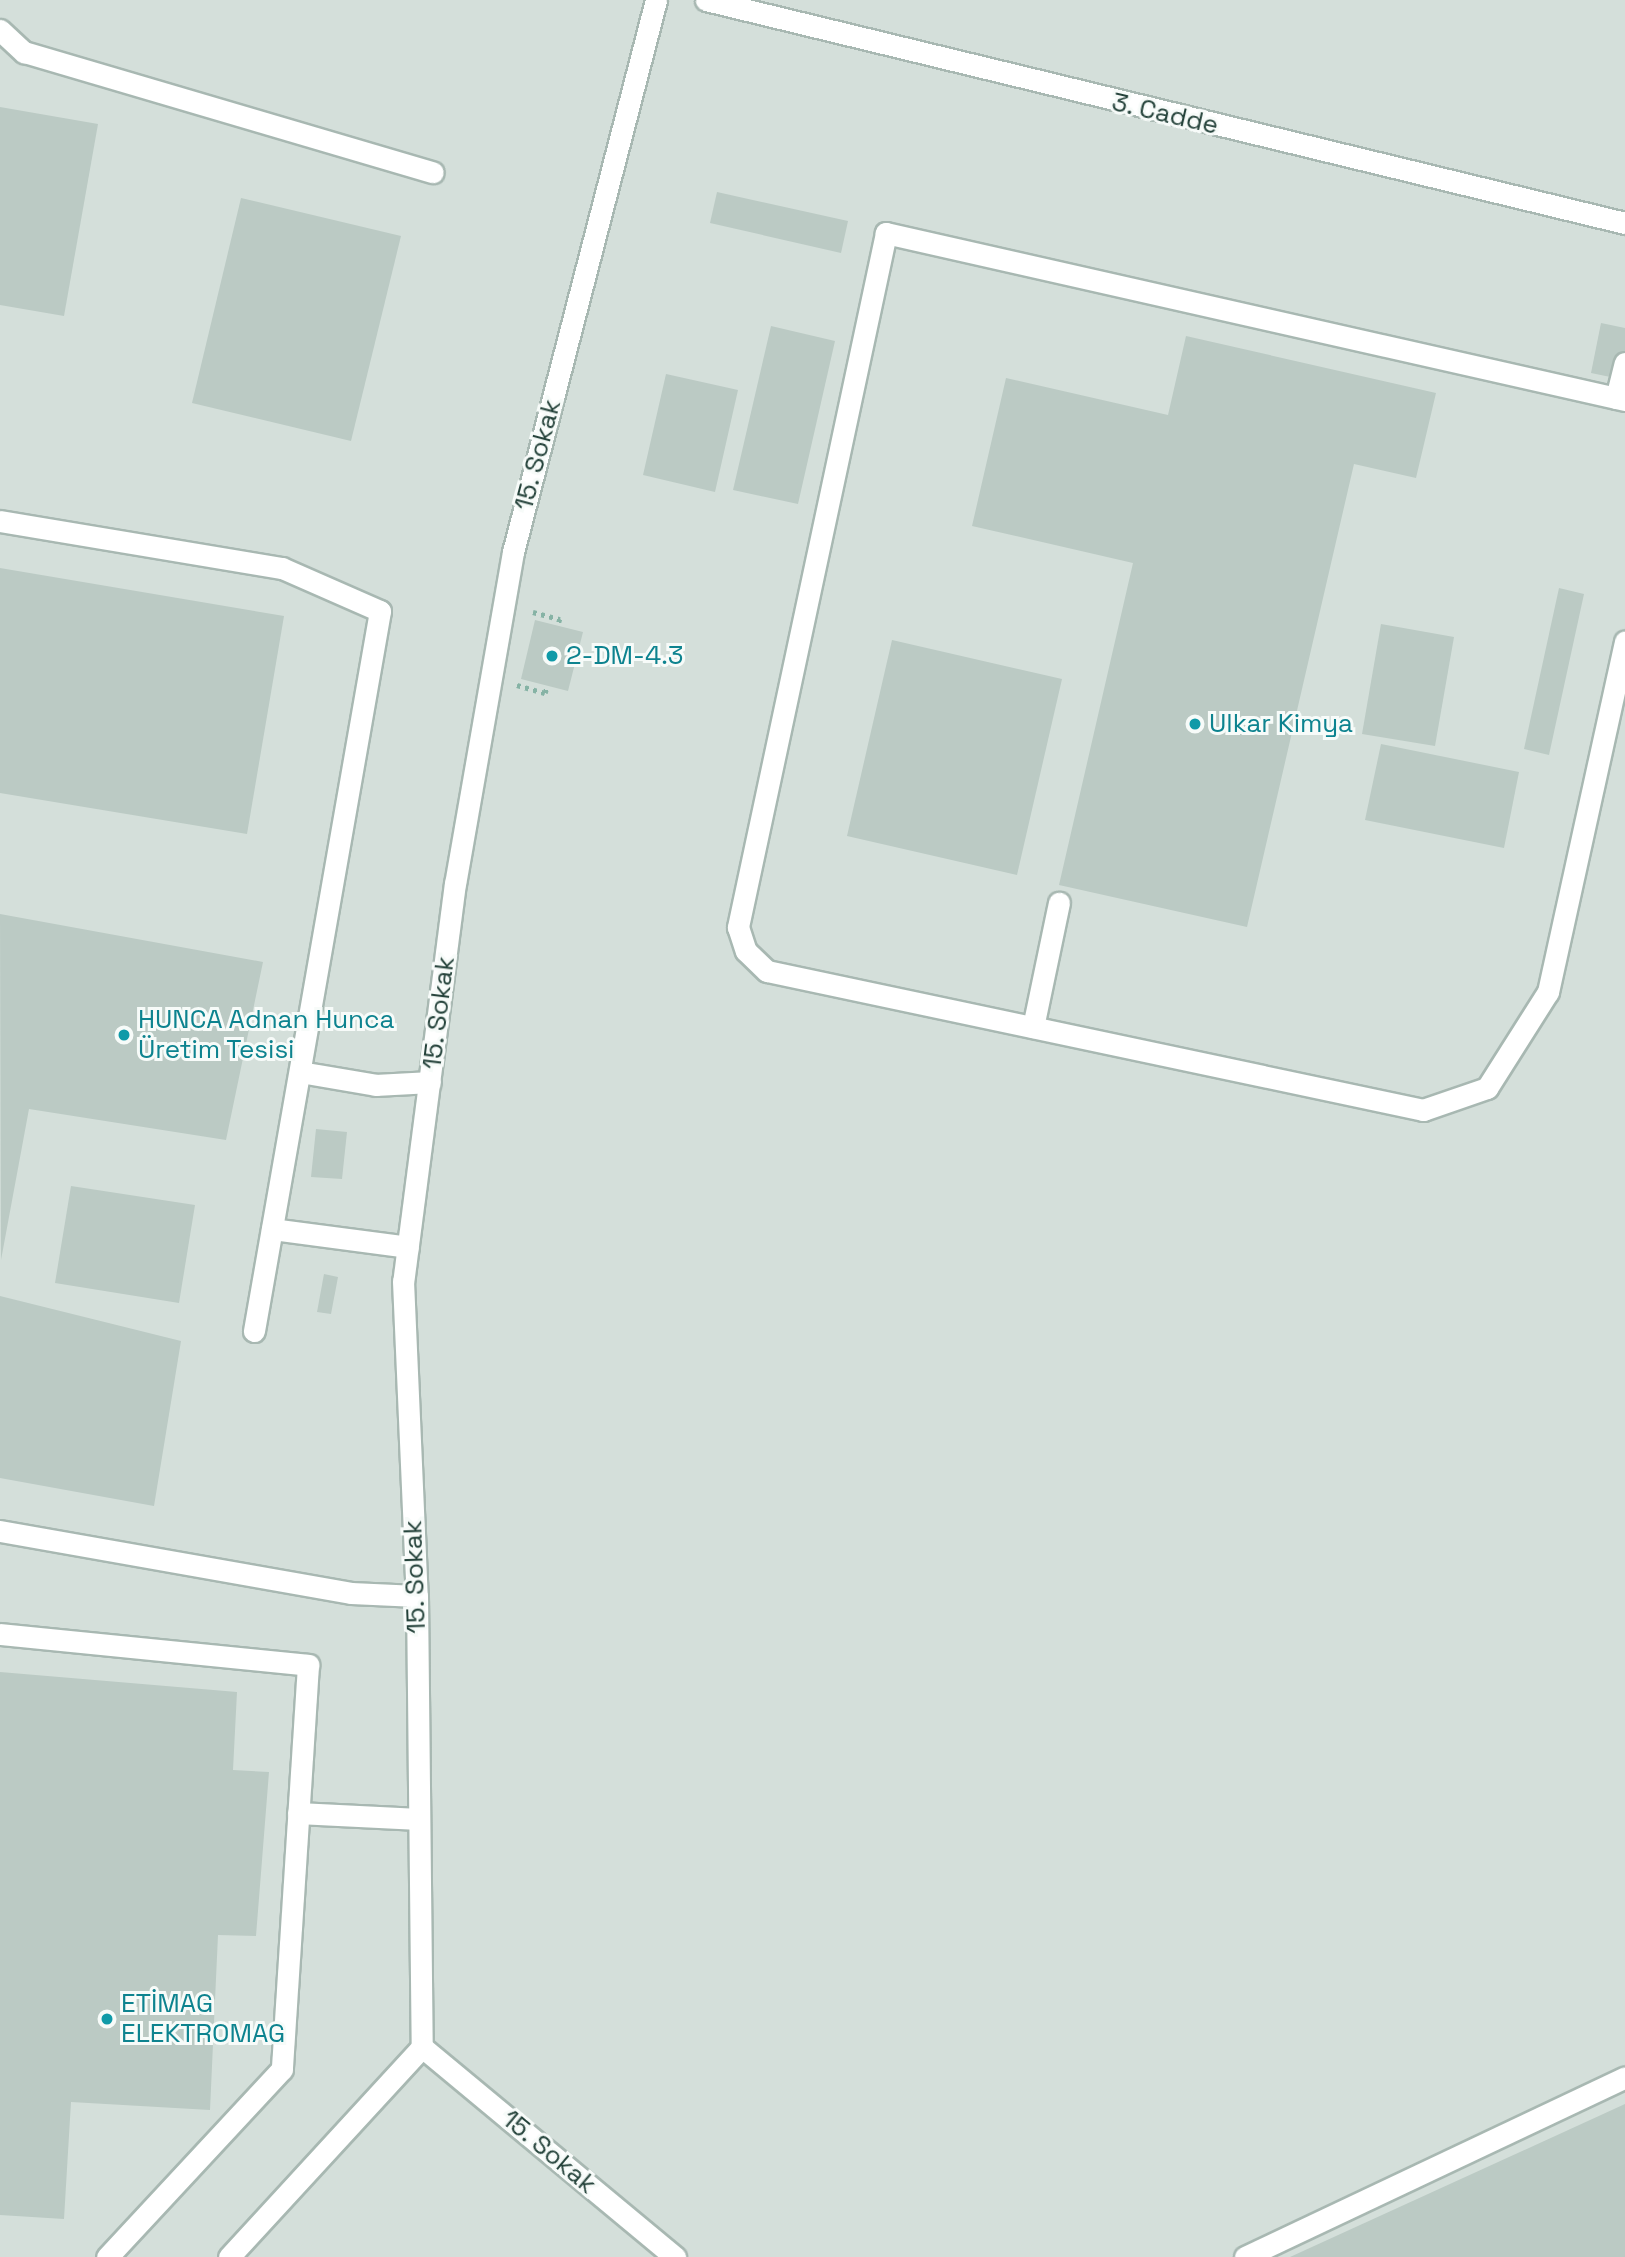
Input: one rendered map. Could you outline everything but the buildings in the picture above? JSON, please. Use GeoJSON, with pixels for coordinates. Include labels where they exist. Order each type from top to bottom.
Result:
{"type":"FeatureCollection","features":[{"type":"Feature","properties":{"kind":"street","name":"15. Sokak"},"geometry":{"type":"LineString","coordinates":[[656,0],[513,552],[455,883],[403,1281],[417,1596],[422,2047],[675,2257]]}},
{"type":"Feature","properties":{"kind":"street","name":"3. Cadde"},"geometry":{"type":"LineString","coordinates":[[706,0],[1625,223]]}},
{"type":"Feature","properties":{"kind":"street"},"geometry":{"type":"LineString","coordinates":[[0,30],[24,52],[433,172]]}},
{"type":"Feature","properties":{"kind":"street"},"geometry":{"type":"LineString","coordinates":[[1625,363],[1620,399],[886,233],[738,927],[746,951],[767,971],[1423,1110],[1487,1088],[1548,992],[1625,641]]}},
{"type":"Feature","properties":{"kind":"street"},"geometry":{"type":"LineString","coordinates":[[0,521],[282,568],[380,611],[254,1331]]}},
{"type":"Feature","properties":{"kind":"street"},"geometry":{"type":"LineString","coordinates":[[1033,1027],[1059,903]]}},
{"type":"Feature","properties":{"kind":"street"},"geometry":{"type":"LineString","coordinates":[[300,1072],[376,1085],[430,1082]]}},
{"type":"Feature","properties":{"kind":"street"},"geometry":{"type":"LineString","coordinates":[[272,1230],[408,1247]]}},
{"type":"Feature","properties":{"kind":"street"},"geometry":{"type":"LineString","coordinates":[[0,1531],[351,1593],[417,1596]]}},
{"type":"Feature","properties":{"kind":"street"},"geometry":{"type":"LineString","coordinates":[[0,1634],[308,1665],[282,2069],[107,2257]]}},
{"type":"Feature","properties":{"kind":"street"},"geometry":{"type":"LineString","coordinates":[[298,1813],[419,1819]]}},
{"type":"Feature","properties":{"kind":"street"},"geometry":{"type":"LineString","coordinates":[[229,2257],[422,2047]]}},
{"type":"Feature","properties":{"kind":"street"},"geometry":{"type":"LineString","coordinates":[[1245,2257],[1625,2077]]}},
{"type":"Feature","properties":{"kind":"path"},"geometry":{"type":"LineString","coordinates":[[537,613],[560,619],[558,626]]}},
{"type":"Feature","properties":{"kind":"path"},"geometry":{"type":"LineString","coordinates":[[513,684],[545,693],[547,686]]}},
{"type":"Feature","properties":{"kind":"shaded area"},"geometry":{"type":"Polygon","coordinates":[[[0,0],[1625,0],[1625,2257],[0,2257],[0,0]]]}},
{"type":"Feature","properties":{"kind":"place","name":"2-DM-4.3"},"geometry":{"type":"Point","coordinates":[552,656]}},
{"type":"Feature","properties":{"kind":"place","name":"Ulkar Kimya"},"geometry":{"type":"Point","coordinates":[1195,724]}},
{"type":"Feature","properties":{"kind":"place","name":"HUNCA Adnan Hunca Üretim Tesisi"},"geometry":{"type":"Point","coordinates":[124,1035]}},
{"type":"Feature","properties":{"kind":"place","name":"ETİMAG ELEKTROMAG"},"geometry":{"type":"Point","coordinates":[107,2019]}}]}
